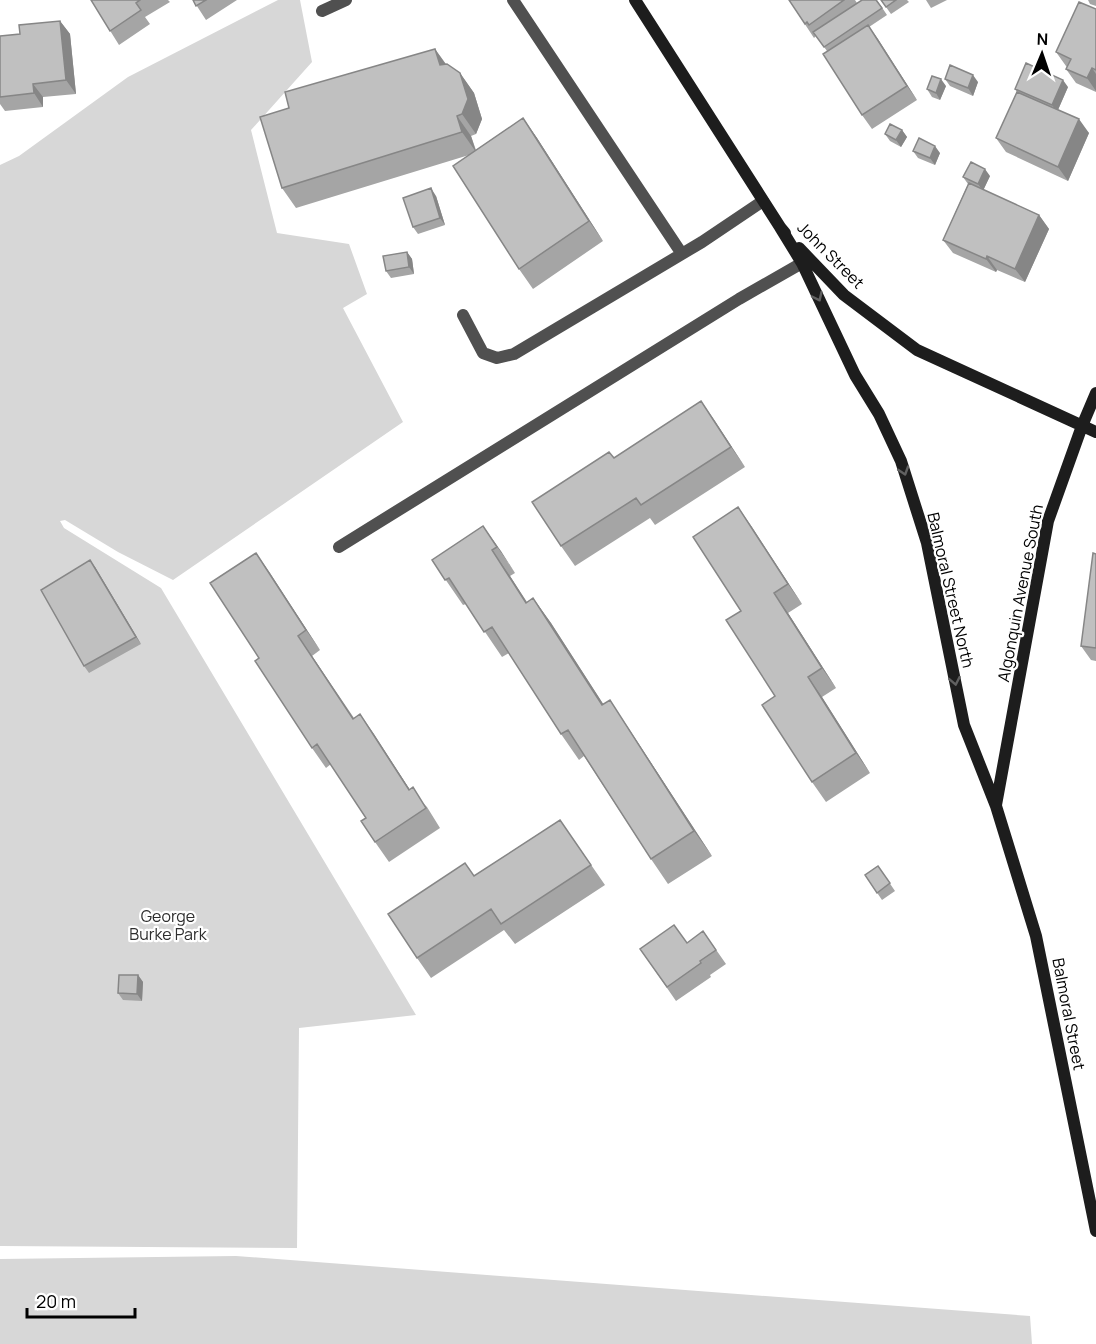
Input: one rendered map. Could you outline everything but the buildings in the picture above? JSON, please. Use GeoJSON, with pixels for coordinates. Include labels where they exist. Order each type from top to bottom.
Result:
{"type":"FeatureCollection","features":[{"type":"Feature","properties":{"kind":"main road","name":"John Street"},"geometry":{"type":"LineString","coordinates":[[635,0],[780,227],[844,295],[917,350],[1096,432]]}},
{"type":"Feature","properties":{"kind":"main road","name":"Balmoral Street North"},"geometry":{"type":"LineString","coordinates":[[780,227],[802,263],[855,375],[879,414],[901,461],[927,543],[964,725],[996,806]]}},
{"type":"Feature","properties":{"kind":"main road","name":"Algonquin Avenue South"},"geometry":{"type":"LineString","coordinates":[[996,806],[1048,521],[1096,393]]}},
{"type":"Feature","properties":{"kind":"main road","name":"Balmoral Street"},"geometry":{"type":"LineString","coordinates":[[996,806],[1036,936],[1096,1231]]}},
{"type":"Feature","properties":{"kind":"lane"},"geometry":{"type":"LineString","coordinates":[[322,11],[346,0]]}},
{"type":"Feature","properties":{"kind":"lane"},"geometry":{"type":"LineString","coordinates":[[513,0],[682,254]]}},
{"type":"Feature","properties":{"kind":"lane"},"geometry":{"type":"LineString","coordinates":[[463,315],[483,353],[496,358],[514,354],[682,254],[763,201]]}},
{"type":"Feature","properties":{"kind":"lane"},"geometry":{"type":"LineString","coordinates":[[339,547],[739,299],[802,263]]}},
{"type":"Feature","properties":{"kind":"green space","name":"George Burke Park"},"geometry":{"type":"Polygon","coordinates":[[[278,0],[300,0],[312,62],[251,130],[277,233],[349,244],[367,294],[343,308],[403,422],[173,580],[118,552],[65,520],[60,521],[64,528],[161,588],[416,1015],[299,1028],[297,1248],[0,1246],[0,165],[19,156],[128,77],[278,0]]]}},
{"type":"Feature","properties":{"kind":"green space"},"geometry":{"type":"Polygon","coordinates":[[[236,1256],[1030,1316],[1032,1344],[0,1344],[0,1259],[236,1256]]]}}]}
